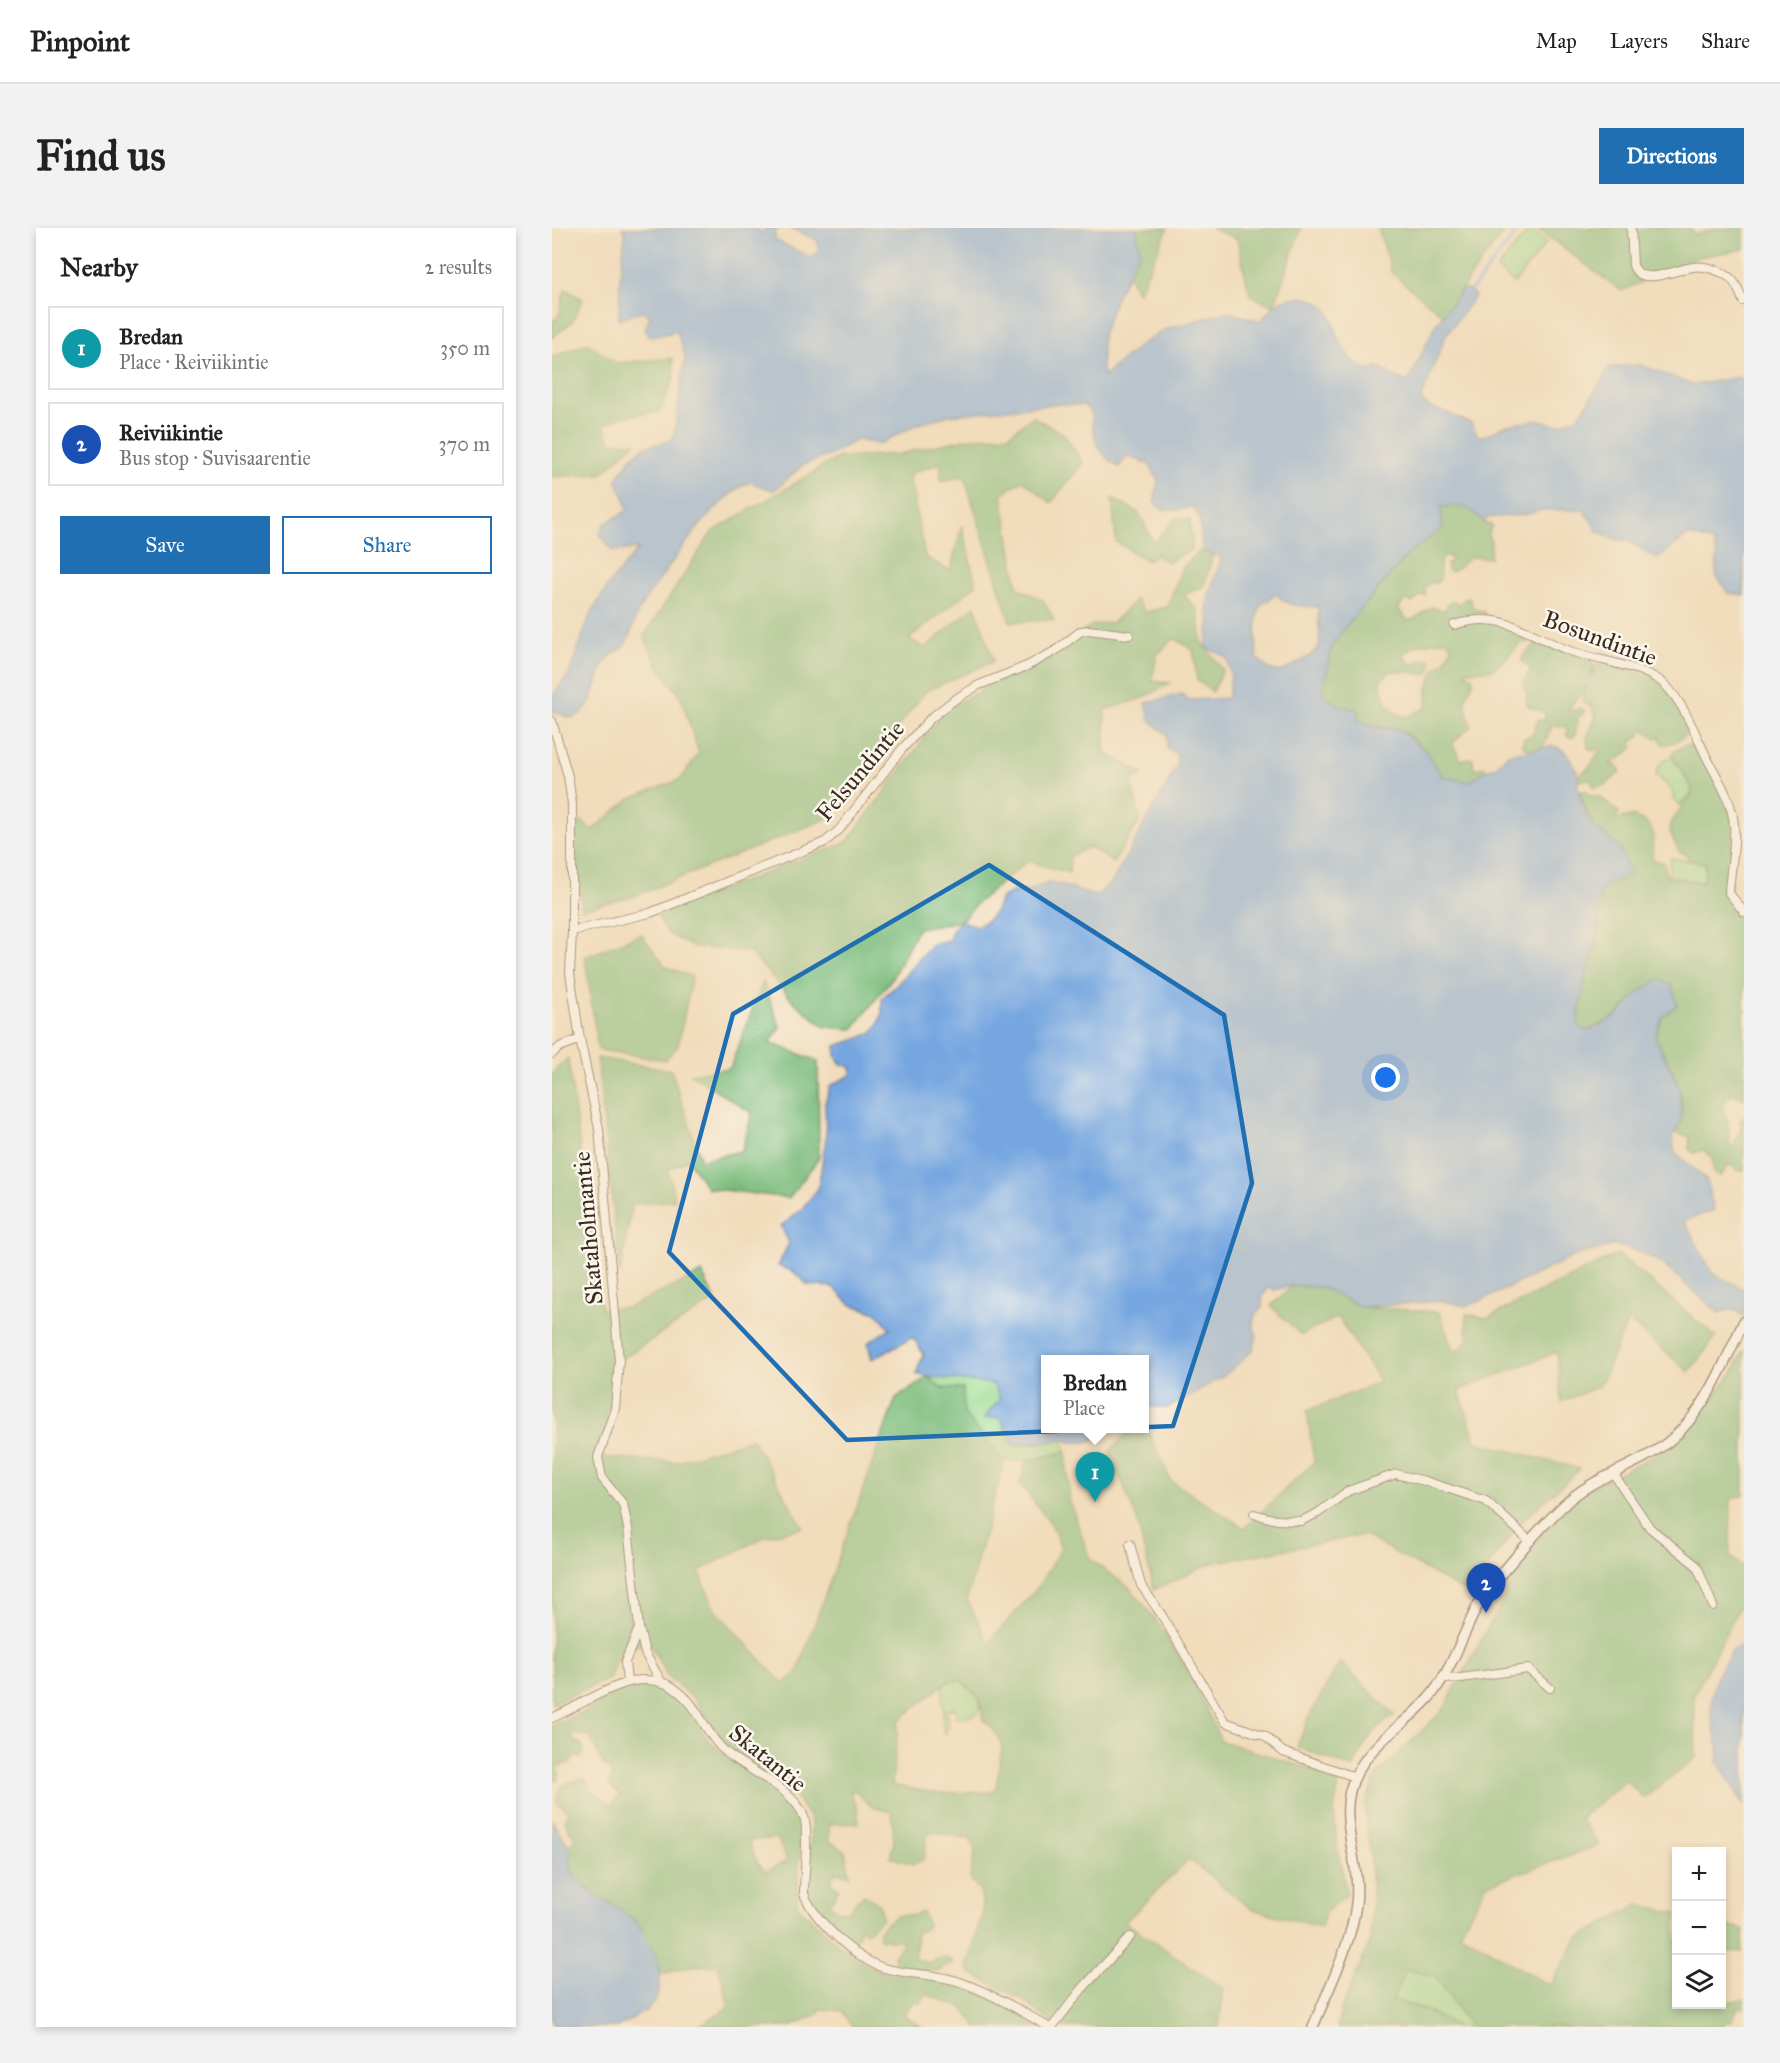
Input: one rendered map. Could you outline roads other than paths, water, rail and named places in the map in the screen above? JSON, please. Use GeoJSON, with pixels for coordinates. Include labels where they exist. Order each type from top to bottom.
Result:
{"type":"FeatureCollection","features":[{"type":"Feature","properties":{"kind":"street"},"geometry":{"type":"LineString","coordinates":[[1631,228],[1633,265],[1639,275],[1706,267],[1729,277],[1743,301]]}},
{"type":"Feature","properties":{"kind":"street","name":"Bosundintie"},"geometry":{"type":"LineString","coordinates":[[1454,625],[1491,619],[1514,625],[1564,649],[1649,675],[1666,686],[1694,731],[1728,801],[1734,825],[1729,893],[1744,912]]}},
{"type":"Feature","properties":{"kind":"street","name":"Felsundintie"},"geometry":{"type":"LineString","coordinates":[[572,931],[650,913],[825,842],[840,830],[925,724],[954,700],[979,685],[1055,651],[1081,631],[1129,635]]}},
{"type":"Feature","properties":{"kind":"street","name":"Skataholmantie"},"geometry":{"type":"LineString","coordinates":[[552,721],[568,776],[572,804],[570,973],[580,1039],[599,1129],[619,1360],[615,1409],[598,1457],[602,1478],[623,1504],[628,1528],[639,1628],[645,1653],[662,1683]]}},
{"type":"Feature","properties":{"kind":"street"},"geometry":{"type":"LineString","coordinates":[[552,1054],[560,1047],[580,1039]]}},
{"type":"Feature","properties":{"kind":"street"},"geometry":{"type":"LineString","coordinates":[[1313,2027],[1344,1951],[1356,1903],[1355,1871],[1347,1820],[1349,1791],[1354,1777],[1373,1748],[1422,1704],[1443,1677],[1479,1603],[1530,1541],[1573,1497],[1594,1482],[1657,1450],[1685,1425],[1710,1390],[1743,1323]]}},
{"type":"Feature","properties":{"kind":"street"},"geometry":{"type":"LineString","coordinates":[[1613,1473],[1650,1528],[1697,1566],[1713,1606]]}},
{"type":"Feature","properties":{"kind":"street"},"geometry":{"type":"LineString","coordinates":[[1254,1514],[1277,1521],[1300,1521],[1318,1513],[1348,1491],[1396,1474],[1486,1501],[1530,1541]]}},
{"type":"Feature","properties":{"kind":"street"},"geometry":{"type":"LineString","coordinates":[[1130,1544],[1141,1585],[1161,1614],[1225,1722],[1264,1736],[1282,1752],[1354,1777]]}},
{"type":"Feature","properties":{"kind":"street"},"geometry":{"type":"LineString","coordinates":[[627,1682],[625,1662],[639,1628]]}},
{"type":"Feature","properties":{"kind":"street"},"geometry":{"type":"LineString","coordinates":[[1443,1677],[1454,1678],[1528,1669],[1550,1688]]}},
{"type":"Feature","properties":{"kind":"street","name":"Skatantie"},"geometry":{"type":"LineString","coordinates":[[552,1718],[627,1682],[645,1680],[662,1683],[678,1690],[688,1700],[712,1738],[726,1753],[792,1798],[802,1812],[806,1826],[804,1894],[819,1918],[840,1939],[870,1963],[897,1971],[929,1974],[956,1981],[1004,2001],[1050,2027]]}},
{"type":"Feature","properties":{"kind":"street"},"geometry":{"type":"LineString","coordinates":[[1050,2027],[1130,1937]]}},
{"type":"Feature","properties":{"kind":"water"},"geometry":{"type":"Polygon","coordinates":[[[622,228],[754,228],[762,232],[768,228],[780,228],[775,231],[775,240],[808,256],[815,256],[819,248],[816,239],[789,228],[1136,228],[1140,251],[1117,295],[1102,335],[1103,376],[1143,343],[1166,329],[1228,312],[1261,321],[1273,306],[1296,297],[1312,300],[1325,308],[1332,318],[1342,347],[1356,363],[1369,371],[1380,367],[1408,382],[1436,324],[1463,289],[1471,291],[1475,296],[1446,335],[1421,399],[1430,407],[1471,423],[1478,436],[1487,435],[1506,425],[1539,420],[1557,425],[1579,417],[1610,367],[1641,365],[1693,385],[1738,377],[1744,380],[1744,595],[1728,593],[1716,575],[1717,556],[1713,542],[1688,535],[1657,559],[1629,541],[1615,539],[1598,532],[1584,510],[1542,510],[1523,515],[1486,518],[1485,523],[1466,508],[1441,507],[1443,528],[1408,554],[1342,631],[1332,646],[1322,693],[1338,705],[1358,710],[1358,721],[1375,727],[1398,729],[1424,749],[1442,776],[1469,782],[1486,770],[1496,767],[1508,754],[1552,746],[1562,750],[1569,757],[1579,776],[1580,796],[1592,825],[1618,847],[1630,873],[1604,887],[1600,893],[1598,938],[1586,975],[1577,1025],[1586,1031],[1601,1025],[1619,1014],[1639,992],[1660,979],[1672,984],[1677,1005],[1662,1018],[1655,1037],[1680,1089],[1681,1122],[1672,1137],[1675,1152],[1707,1181],[1714,1210],[1684,1221],[1713,1274],[1744,1289],[1744,1316],[1733,1309],[1719,1313],[1660,1262],[1640,1252],[1615,1245],[1577,1255],[1465,1306],[1444,1301],[1362,1307],[1321,1287],[1292,1286],[1274,1290],[1270,1287],[1263,1295],[1263,1306],[1254,1317],[1253,1325],[1257,1336],[1253,1350],[1224,1376],[1168,1408],[1149,1406],[1149,1355],[1041,1355],[1041,1433],[1098,1433],[1094,1440],[1086,1442],[1074,1443],[1063,1440],[1014,1446],[1000,1418],[984,1418],[1000,1399],[993,1384],[916,1374],[924,1355],[913,1337],[872,1359],[868,1343],[890,1328],[877,1313],[850,1304],[833,1287],[808,1285],[793,1271],[778,1266],[789,1243],[781,1226],[801,1210],[818,1189],[826,1138],[825,1103],[830,1086],[851,1075],[851,1067],[841,1064],[836,1056],[836,1046],[865,1036],[877,1027],[882,1011],[882,998],[896,986],[932,944],[949,940],[953,929],[961,921],[977,926],[987,921],[996,911],[1001,898],[1011,892],[1029,890],[1051,882],[1096,896],[1112,882],[1177,766],[1177,754],[1167,749],[1167,735],[1150,720],[1146,703],[1181,694],[1189,700],[1228,698],[1231,675],[1227,658],[1206,646],[1210,624],[1208,599],[1222,558],[1202,550],[1200,520],[1193,507],[1167,510],[1154,502],[1158,481],[1149,464],[1127,456],[1119,467],[1104,455],[1097,444],[1091,411],[1083,405],[1057,404],[950,415],[918,424],[879,444],[856,440],[831,455],[803,465],[774,491],[750,482],[738,488],[701,524],[647,596],[625,645],[610,656],[604,664],[589,704],[584,711],[574,717],[552,712],[552,696],[569,674],[590,615],[609,584],[638,549],[612,551],[600,534],[605,523],[627,511],[624,497],[616,481],[639,451],[647,446],[667,442],[674,438],[685,356],[677,331],[654,337],[647,336],[645,328],[650,317],[643,311],[619,320],[620,278],[625,234],[622,228]],[[1277,594],[1260,606],[1257,619],[1257,658],[1269,669],[1281,672],[1310,656],[1320,645],[1318,607],[1286,602],[1277,594]]]}},
{"type":"Feature","properties":{"kind":"water"},"geometry":{"type":"Polygon","coordinates":[[[1744,1642],[1744,1805],[1718,1762],[1719,1753],[1711,1714],[1712,1694],[1717,1675],[1733,1649],[1744,1642]]]}},
{"type":"Feature","properties":{"kind":"water"},"geometry":{"type":"Polygon","coordinates":[[[552,1820],[570,1848],[570,1870],[597,1897],[615,1906],[638,1923],[657,1958],[660,1975],[655,2002],[646,2011],[617,2027],[555,2027],[552,2020],[552,1820]]]}},
{"type":"Feature","properties":{"kind":"waterway"},"geometry":{"type":"LineString","coordinates":[[1471,291],[1520,228]]}},
{"type":"Feature","properties":{"kind":"place","name":"Bredan"},"geometry":{"type":"Point","coordinates":[1095,1502]}},
{"type":"Feature","properties":{"kind":"place","name":"Reiviikintie"},"geometry":{"type":"Point","coordinates":[1486,1613]}}]}
